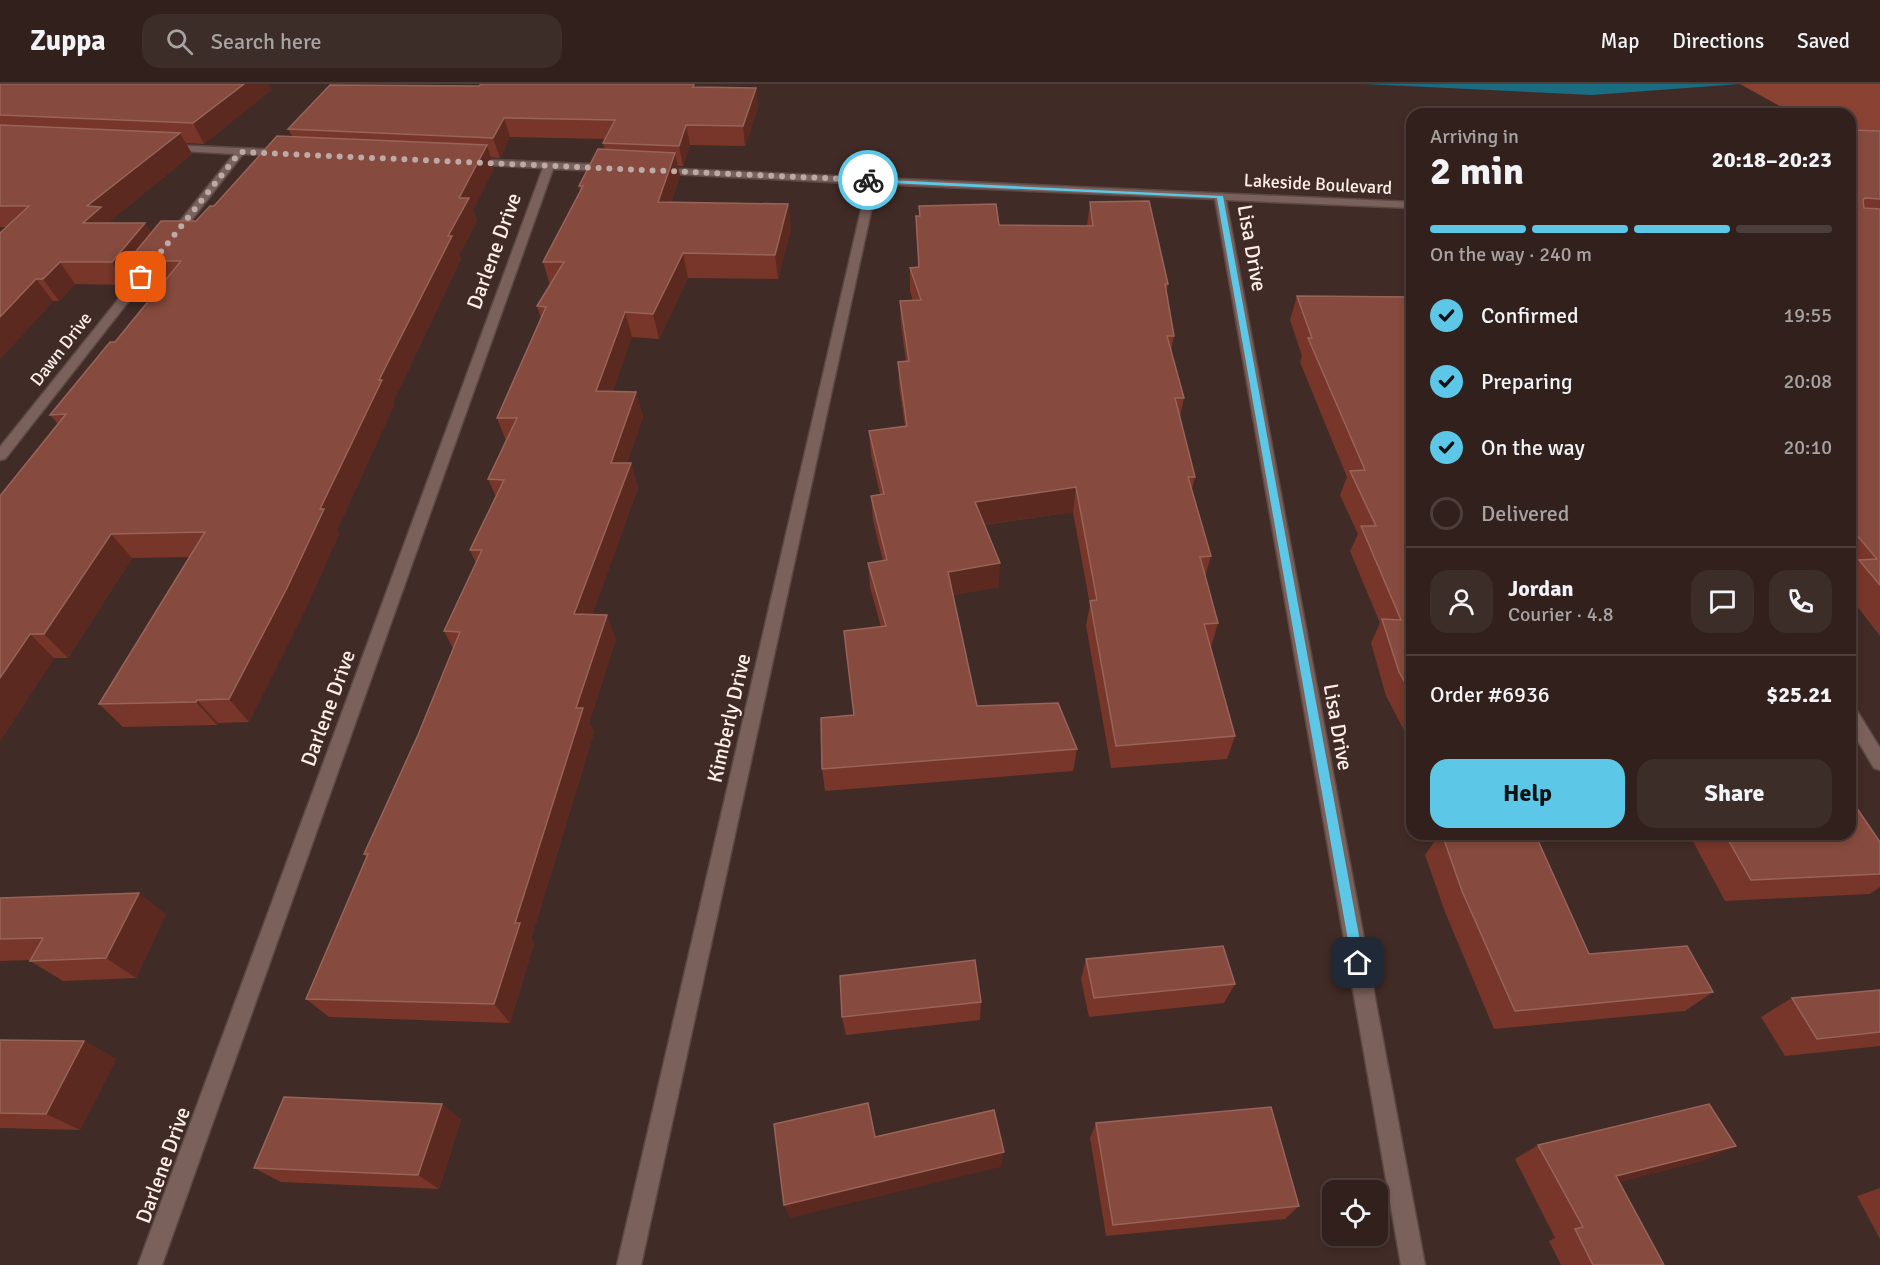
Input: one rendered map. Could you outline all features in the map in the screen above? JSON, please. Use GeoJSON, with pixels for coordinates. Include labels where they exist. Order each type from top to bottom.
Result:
{"type":"FeatureCollection","features":[{"type":"Feature","properties":{"kind":"lane"},"geometry":{"type":"LineString","coordinates":[[160,148],[300,154]]}},
{"type":"Feature","properties":{"kind":"lane","name":"Dawn Drive"},"geometry":{"type":"LineString","coordinates":[[0,456],[240,152]]}},
{"type":"Feature","properties":{"kind":"lane"},"geometry":{"type":"LineString","coordinates":[[454,161],[618,169]]}},
{"type":"Feature","properties":{"kind":"lane","name":"Darlene Drive"},"geometry":{"type":"LineString","coordinates":[[150,1265],[549,166]]}},
{"type":"Feature","properties":{"kind":"lane","name":"Lakeside Boulevard"},"geometry":{"type":"LineString","coordinates":[[642,170],[1406,205]]}},
{"type":"Feature","properties":{"kind":"lane","name":"Kimberly Drive"},"geometry":{"type":"LineString","coordinates":[[629,1265],[873,181]]}},
{"type":"Feature","properties":{"kind":"lane","name":"Lisa Drive"},"geometry":{"type":"LineString","coordinates":[[1220,196],[1413,1265]]}},
{"type":"Feature","properties":{"kind":"lane"},"geometry":{"type":"LineString","coordinates":[[1856,724],[1880,763]]}},
{"type":"Feature","properties":{"kind":"shaded area"},"geometry":{"type":"Polygon","coordinates":[[[1740,84],[1880,84],[1880,143],[1856,141],[1856,108],[1783,108],[1740,84]]]}},
{"type":"Feature","properties":{"kind":"water"},"geometry":{"type":"Polygon","coordinates":[[[1364,84],[1740,84],[1592,95],[1364,84]]]}},
{"type":"Feature","properties":{"kind":"building"},"geometry":{"type":"Polygon","coordinates":[[[0,84],[244,84],[193,123],[0,115],[0,84]]]}},
{"type":"Feature","properties":{"kind":"building"},"geometry":{"type":"Polygon","coordinates":[[[481,84],[694,84],[693,87],[756,88],[743,126],[686,125],[679,146],[603,143],[615,120],[504,118],[493,138],[288,129],[330,85],[479,86],[481,84]]]}},
{"type":"Feature","properties":{"kind":"building"},"geometry":{"type":"Polygon","coordinates":[[[0,125],[180,133],[87,206],[101,207],[83,223],[145,223],[112,262],[60,262],[43,279],[36,279],[0,317],[0,233],[29,206],[0,206],[0,125]]]}},
{"type":"Feature","properties":{"kind":"building"},"geometry":{"type":"Polygon","coordinates":[[[1856,130],[1880,131],[1880,199],[1865,198],[1863,200],[1864,208],[1880,209],[1880,585],[1859,560],[1877,559],[1856,534],[1856,130]]]}},
{"type":"Feature","properties":{"kind":"building"},"geometry":{"type":"Polygon","coordinates":[[[277,136],[487,145],[459,198],[469,198],[448,236],[452,236],[379,380],[382,380],[320,509],[324,509],[287,588],[229,699],[99,704],[205,532],[111,534],[44,634],[30,634],[0,678],[0,496],[66,414],[50,415],[110,342],[115,342],[181,261],[128,261],[161,221],[196,221],[210,206],[214,206],[277,136]]]}},
{"type":"Feature","properties":{"kind":"building"},"geometry":{"type":"Polygon","coordinates":[[[598,149],[675,153],[658,202],[788,204],[775,255],[683,253],[653,314],[625,312],[596,391],[636,392],[611,463],[631,463],[574,614],[607,615],[576,708],[583,708],[515,923],[520,923],[494,1004],[306,999],[368,854],[364,854],[418,735],[460,632],[444,631],[482,550],[470,550],[504,480],[488,479],[517,418],[497,418],[546,307],[537,306],[564,262],[543,262],[583,186],[579,186],[598,149]]]}},
{"type":"Feature","properties":{"kind":"building"},"geometry":{"type":"Polygon","coordinates":[[[1149,201],[1168,284],[1165,284],[1174,336],[1167,336],[1184,398],[1175,398],[1195,477],[1188,477],[1211,556],[1200,557],[1218,623],[1204,624],[1235,736],[1116,746],[1090,601],[1097,600],[1076,487],[975,502],[1000,563],[948,572],[977,706],[1058,703],[1077,749],[822,769],[821,718],[854,715],[844,631],[886,626],[868,563],[887,560],[871,496],[884,494],[869,431],[907,426],[898,362],[909,361],[900,301],[921,300],[910,268],[919,267],[916,216],[920,216],[919,206],[996,204],[999,225],[1093,226],[1090,202],[1149,201]]]}},
{"type":"Feature","properties":{"kind":"building"},"geometry":{"type":"Polygon","coordinates":[[[1297,296],[1406,297],[1406,684],[1399,672],[1382,619],[1401,620],[1361,526],[1376,526],[1350,471],[1365,470],[1308,338],[1312,338],[1297,296]]]}},
{"type":"Feature","properties":{"kind":"building"},"geometry":{"type":"Polygon","coordinates":[[[1856,807],[1880,842],[1880,874],[1751,880],[1728,840],[1856,840],[1856,807]]]}},
{"type":"Feature","properties":{"kind":"building"},"geometry":{"type":"Polygon","coordinates":[[[1444,840],[1538,840],[1589,954],[1687,946],[1713,992],[1515,1011],[1462,891],[1444,840]]]}},
{"type":"Feature","properties":{"kind":"building"},"geometry":{"type":"Polygon","coordinates":[[[139,893],[106,958],[30,961],[43,938],[0,939],[0,898],[139,893]]]}},
{"type":"Feature","properties":{"kind":"building"},"geometry":{"type":"Polygon","coordinates":[[[1223,946],[1235,984],[1094,998],[1086,959],[1223,946]]]}},
{"type":"Feature","properties":{"kind":"building"},"geometry":{"type":"Polygon","coordinates":[[[975,960],[981,1002],[842,1017],[840,976],[975,960]]]}},
{"type":"Feature","properties":{"kind":"building"},"geometry":{"type":"Polygon","coordinates":[[[1880,990],[1880,1032],[1817,1039],[1792,998],[1880,990]]]}},
{"type":"Feature","properties":{"kind":"building"},"geometry":{"type":"Polygon","coordinates":[[[0,1040],[84,1041],[46,1114],[0,1113],[0,1040]]]}},
{"type":"Feature","properties":{"kind":"building"},"geometry":{"type":"Polygon","coordinates":[[[284,1097],[442,1104],[418,1175],[254,1168],[284,1097]]]}},
{"type":"Feature","properties":{"kind":"building"},"geometry":{"type":"Polygon","coordinates":[[[868,1103],[875,1137],[994,1110],[1004,1152],[784,1205],[774,1124],[868,1103]]]}},
{"type":"Feature","properties":{"kind":"building"},"geometry":{"type":"Polygon","coordinates":[[[1709,1104],[1736,1146],[1616,1176],[1664,1265],[1593,1265],[1575,1229],[1583,1227],[1538,1145],[1709,1104]]]}},
{"type":"Feature","properties":{"kind":"building"},"geometry":{"type":"Polygon","coordinates":[[[1271,1107],[1299,1206],[1113,1225],[1096,1123],[1271,1107]]]}},
{"type":"Feature","properties":{"kind":"way so far"},"geometry":{"type":"LineString","coordinates":[[141,277],[240,152],[868,180]]}},
{"type":"Feature","properties":{"kind":"route"},"geometry":{"type":"LineString","coordinates":[[868,180],[1220,196],[1358,963]]}}]}
